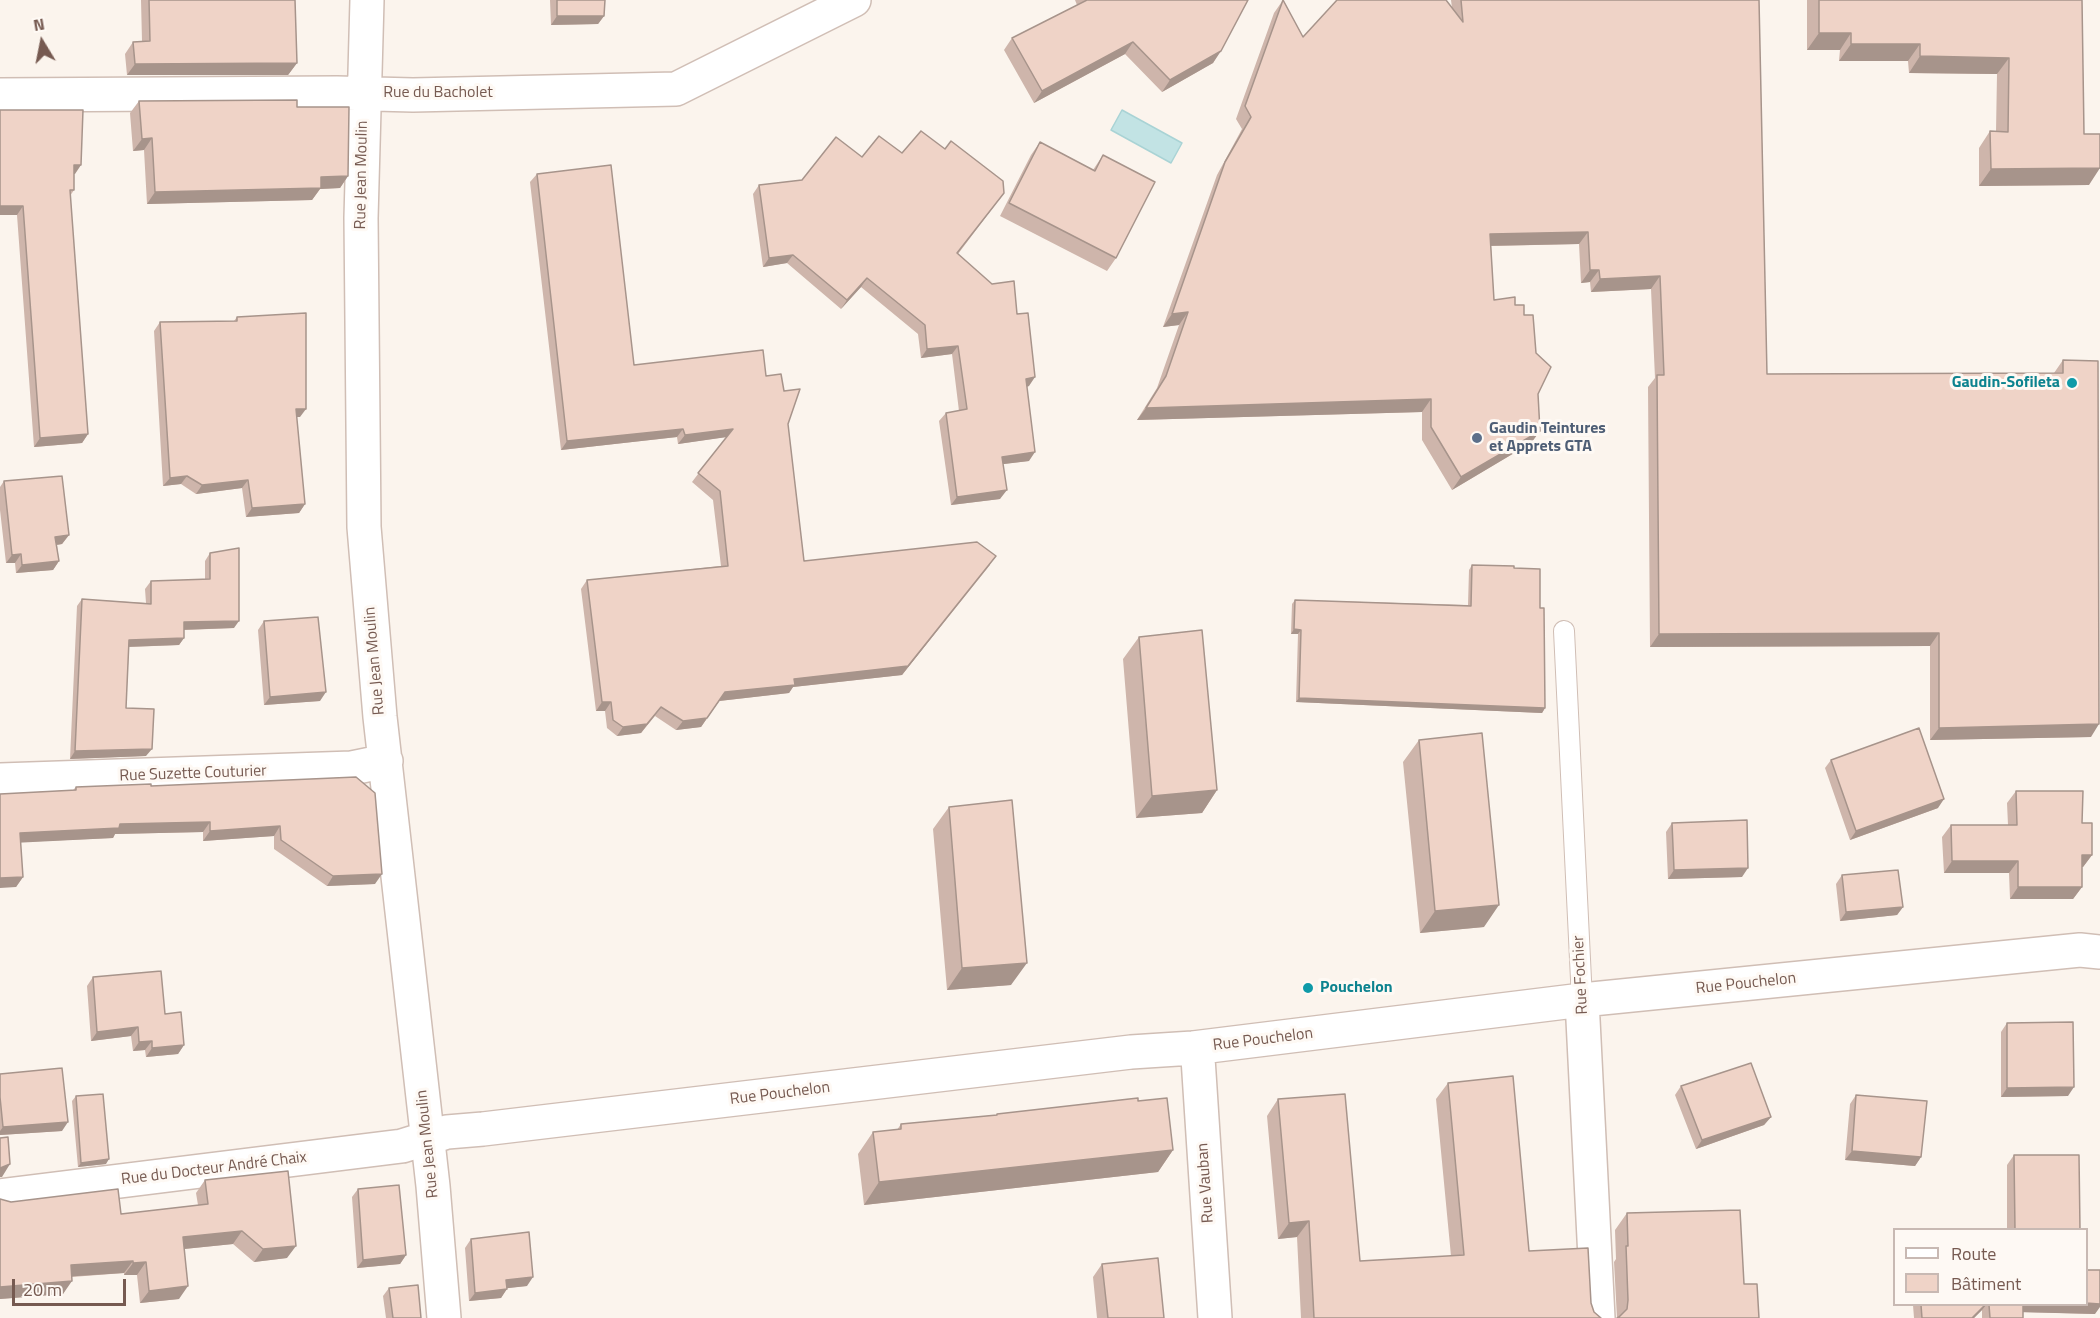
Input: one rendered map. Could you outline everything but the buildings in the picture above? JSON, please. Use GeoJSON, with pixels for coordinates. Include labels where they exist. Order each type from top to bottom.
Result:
{"type":"FeatureCollection","features":[{"type":"Feature","properties":{"kind":"street","name":"Rue Jean Moulin"},"geometry":{"type":"LineString","coordinates":[[367,0],[361,218],[364,527],[380,717],[428,1138],[444,1318]]}},
{"type":"Feature","properties":{"kind":"street","name":"Rue du Bacholet"},"geometry":{"type":"LineString","coordinates":[[0,95],[413,94],[676,89],[854,0]]}},
{"type":"Feature","properties":{"kind":"street","name":"Rue Suzette Couturier"},"geometry":{"type":"LineString","coordinates":[[0,780],[352,768],[386,761]]}},
{"type":"Feature","properties":{"kind":"street","name":"Rue Pouchelon"},"geometry":{"type":"LineString","coordinates":[[428,1138],[447,1132],[1131,1052],[1193,1048],[1582,1000],[2080,950],[2100,952]]}},
{"type":"Feature","properties":{"kind":"street","name":"Rue Fochier"},"geometry":{"type":"LineString","coordinates":[[1582,1000],[1598,1318]]}},
{"type":"Feature","properties":{"kind":"street","name":"Rue Vauban"},"geometry":{"type":"LineString","coordinates":[[1193,1048],[1198,1058],[1215,1318]]}},
{"type":"Feature","properties":{"kind":"street","name":"Rue du Docteur André Chaix"},"geometry":{"type":"LineString","coordinates":[[0,1196],[402,1146],[428,1138]]}},
{"type":"Feature","properties":{"kind":"lane","name":"Rue Fochier"},"geometry":{"type":"LineString","coordinates":[[1564,631],[1582,1000]]}},
{"type":"Feature","properties":{"kind":"water"},"geometry":{"type":"Polygon","coordinates":[[[1122,110],[1182,143],[1171,163],[1111,130],[1122,110]]]}},
{"type":"Feature","properties":{"kind":"place","name":"Gaudin-Sofileta"},"geometry":{"type":"Point","coordinates":[2072,383]}},
{"type":"Feature","properties":{"kind":"place","name":"Gaudin Teintures et Apprets GTA"},"geometry":{"type":"Point","coordinates":[1477,438]}},
{"type":"Feature","properties":{"kind":"place","name":"Pouchelon"},"geometry":{"type":"Point","coordinates":[1308,988]}}]}
